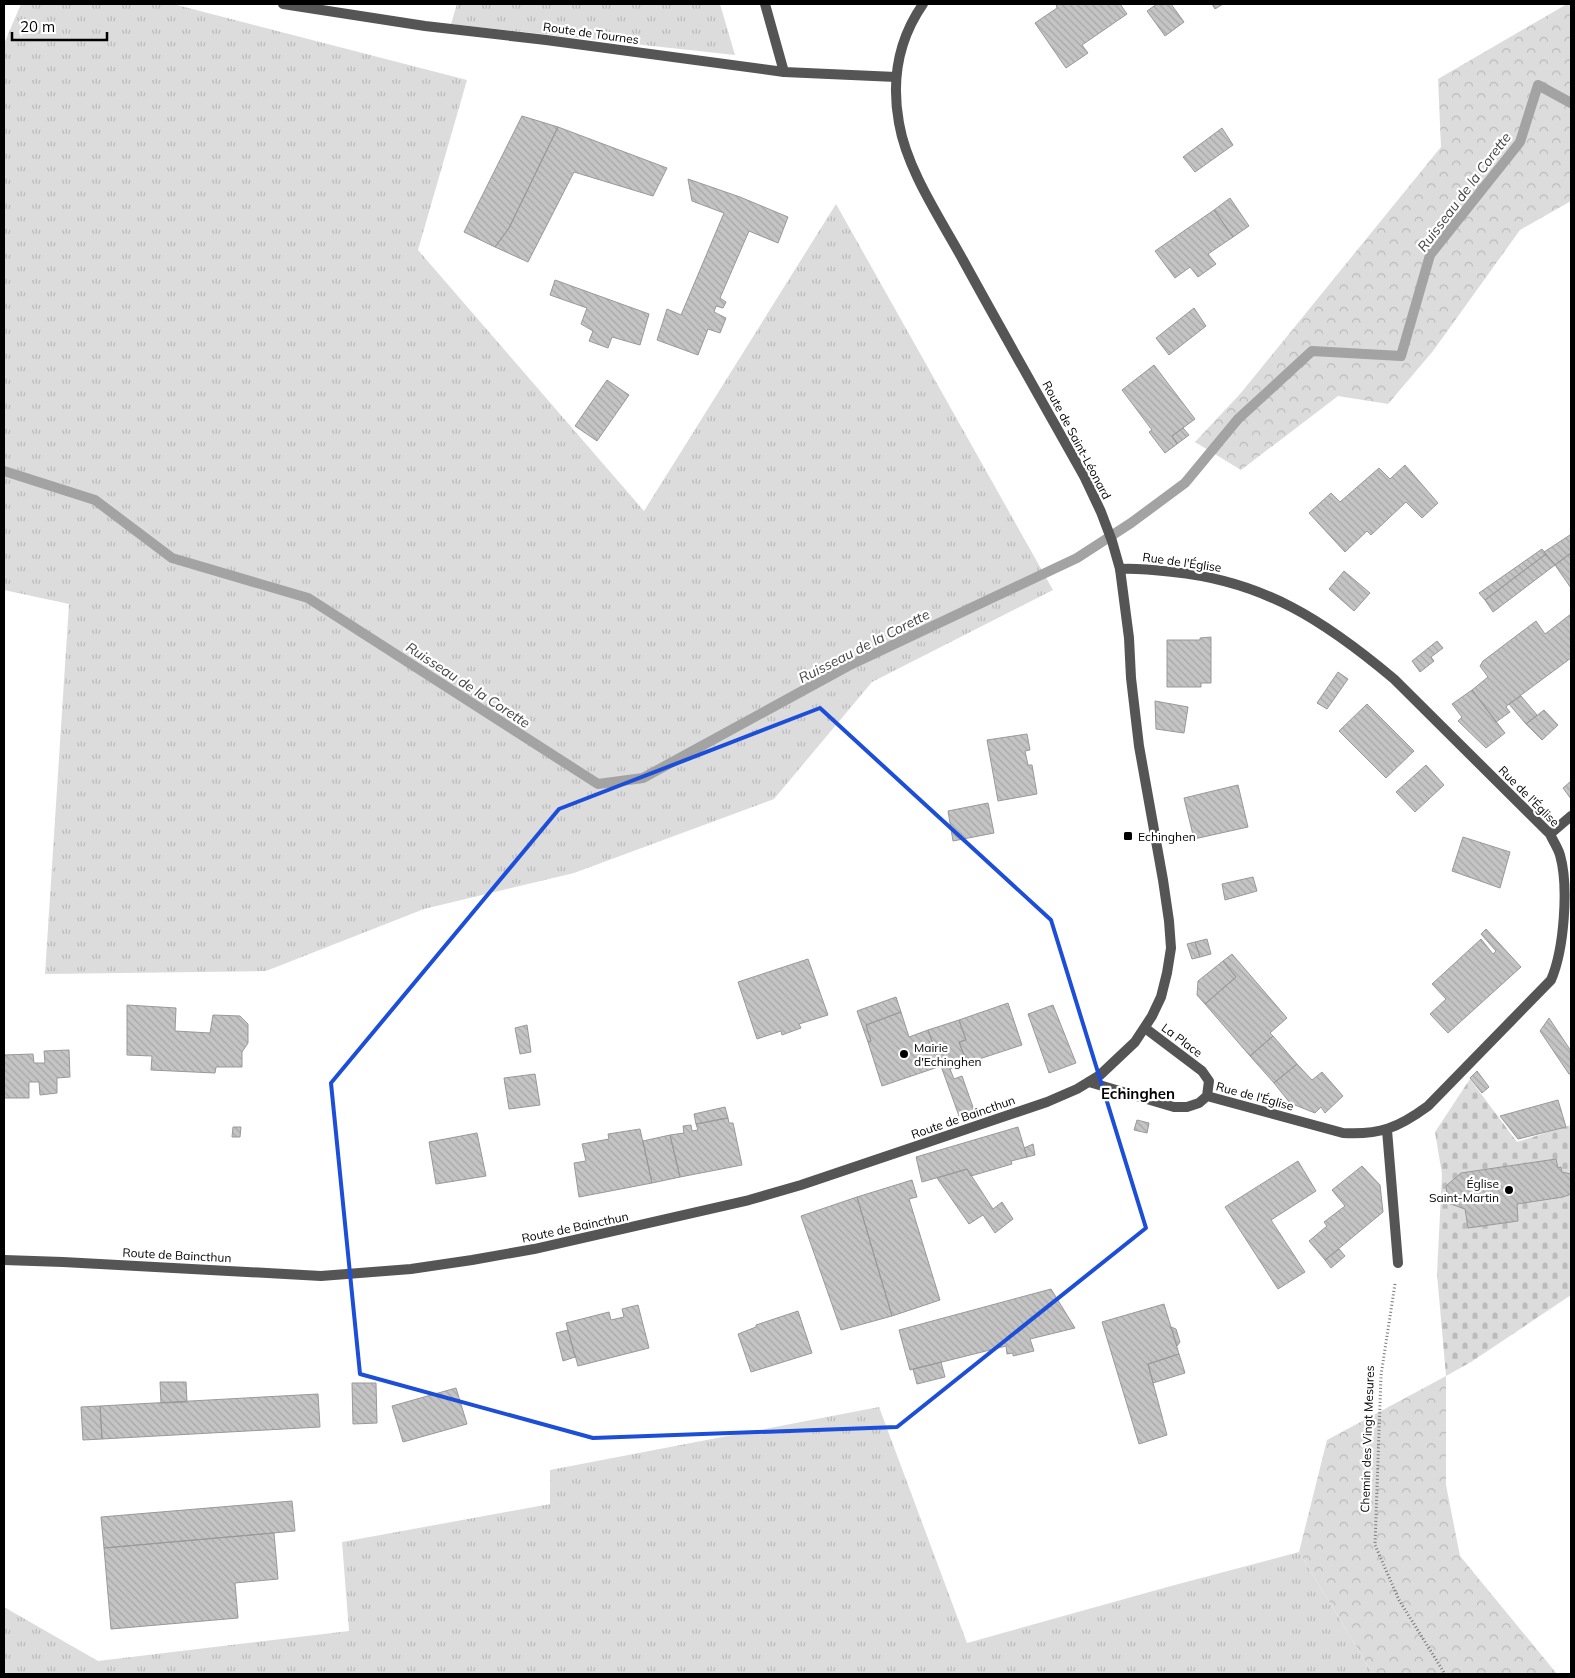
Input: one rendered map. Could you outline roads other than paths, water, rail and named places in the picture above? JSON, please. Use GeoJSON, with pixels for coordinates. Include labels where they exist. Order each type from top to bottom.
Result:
{"type":"FeatureCollection","features":[{"type":"Feature","properties":{"kind":"street","name":"Route de Tournes"},"geometry":{"type":"LineString","coordinates":[[283,4],[425,26],[784,72],[896,77]]}},
{"type":"Feature","properties":{"kind":"street"},"geometry":{"type":"LineString","coordinates":[[765,4],[784,72]]}},
{"type":"Feature","properties":{"kind":"street","name":"Route de Saint-Léonard"},"geometry":{"type":"LineString","coordinates":[[922,4],[906,33],[896,77],[896,102],[904,145],[916,173],[1085,478],[1104,521],[1120,569],[1125,600],[1139,746],[1163,880],[1171,948],[1161,997],[1145,1028],[1122,1056]]}},
{"type":"Feature","properties":{"kind":"street","name":"Rue de l'Église"},"geometry":{"type":"LineString","coordinates":[[1120,569],[1137,568],[1195,574],[1233,582],[1268,595],[1298,610],[1350,644],[1394,679],[1550,834],[1560,853],[1564,874],[1560,944],[1551,980],[1428,1106],[1410,1119],[1387,1130],[1366,1134],[1343,1133],[1207,1096]]}},
{"type":"Feature","properties":{"kind":"street"},"geometry":{"type":"LineString","coordinates":[[1550,834],[1571,816]]}},
{"type":"Feature","properties":{"kind":"street","name":"La Place"},"geometry":{"type":"LineString","coordinates":[[1145,1028],[1202,1071],[1209,1081],[1207,1096]]}},
{"type":"Feature","properties":{"kind":"street","name":"Route de Baincthun"},"geometry":{"type":"LineString","coordinates":[[4,1260],[321,1276],[411,1269],[534,1249],[749,1200],[801,1185],[1047,1102],[1089,1082],[1122,1056]]}},
{"type":"Feature","properties":{"kind":"street"},"geometry":{"type":"LineString","coordinates":[[1089,1082],[1174,1107],[1187,1107],[1207,1096]]}},
{"type":"Feature","properties":{"kind":"street"},"geometry":{"type":"LineString","coordinates":[[1387,1130],[1398,1264]]}},
{"type":"Feature","properties":{"kind":"waterway","name":"Ruisseau de la Corette"},"geometry":{"type":"LineString","coordinates":[[4,471],[95,500],[172,558],[308,598],[598,784],[643,778],[848,666],[1077,558],[1131,523],[1185,483],[1238,419],[1312,351],[1401,356],[1430,255],[1520,142],[1538,85],[1571,103]]}},
{"type":"Feature","properties":{"kind":"place","name":"Echinghen"},"geometry":{"type":"Point","coordinates":[1128,836]}},
{"type":"Feature","properties":{"kind":"place","name":"Mairie d'Echinghen"},"geometry":{"type":"Point","coordinates":[904,1054]}},
{"type":"Feature","properties":{"kind":"place","name":"Église Saint-Martin"},"geometry":{"type":"Point","coordinates":[1509,1190]}},
{"type":"Feature","properties":{"kind":"district","name":"Echinghen"},"geometry":{"type":"Point","coordinates":[1138,1093]}}]}
